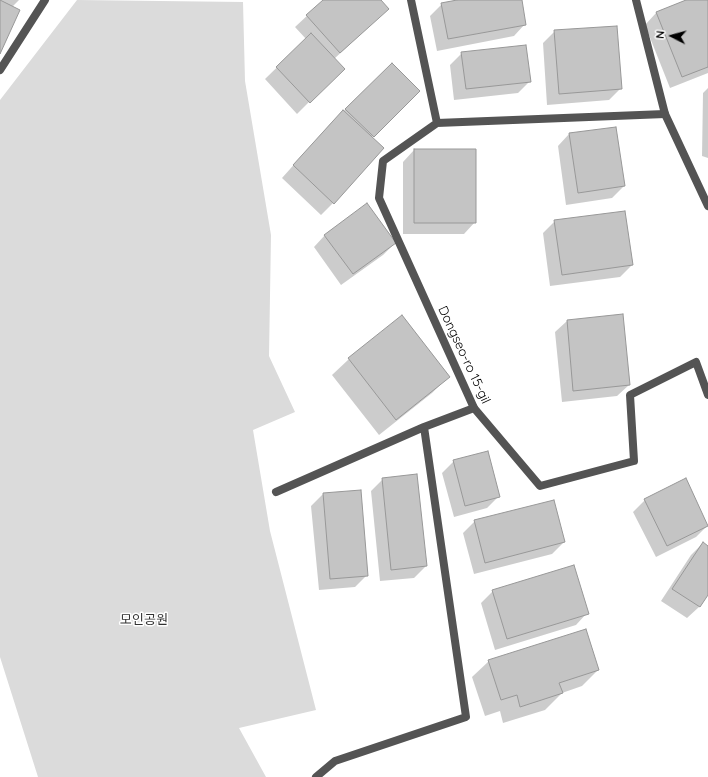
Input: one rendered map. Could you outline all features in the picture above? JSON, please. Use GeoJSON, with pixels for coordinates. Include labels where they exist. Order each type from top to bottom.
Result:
{"type":"FeatureCollection","features":[{"type":"Feature","properties":{"kind":"street"},"geometry":{"type":"LineString","coordinates":[[0,70],[45,0]]}},
{"type":"Feature","properties":{"kind":"street"},"geometry":{"type":"LineString","coordinates":[[411,0],[437,123],[665,114]]}},
{"type":"Feature","properties":{"kind":"street"},"geometry":{"type":"LineString","coordinates":[[636,0],[665,114],[708,206]]}},
{"type":"Feature","properties":{"kind":"street","name":"Dongseo-ro 15-gil"},"geometry":{"type":"LineString","coordinates":[[437,123],[383,161],[379,198],[474,408],[540,486],[634,461],[630,395],[696,362],[708,395]]}},
{"type":"Feature","properties":{"kind":"street"},"geometry":{"type":"LineString","coordinates":[[276,492],[424,427],[474,408]]}},
{"type":"Feature","properties":{"kind":"street"},"geometry":{"type":"LineString","coordinates":[[316,777],[335,761],[466,717],[424,427]]}},
{"type":"Feature","properties":{"kind":"green space","name":"모인공원"},"geometry":{"type":"Polygon","coordinates":[[[77,0],[243,2],[245,81],[271,235],[269,356],[295,412],[253,430],[270,531],[316,710],[239,728],[266,777],[38,777],[0,657],[0,100],[77,0]]]}},
{"type":"Feature","properties":{"kind":"building"},"geometry":{"type":"Polygon","coordinates":[[[0,0],[20,10],[0,54],[0,0]]]}},
{"type":"Feature","properties":{"kind":"building"},"geometry":{"type":"Polygon","coordinates":[[[323,0],[381,0],[389,9],[340,53],[306,15],[323,0]]]}},
{"type":"Feature","properties":{"kind":"building"},"geometry":{"type":"Polygon","coordinates":[[[457,0],[522,0],[526,25],[448,39],[441,3],[457,0]]]}},
{"type":"Feature","properties":{"kind":"building"},"geometry":{"type":"Polygon","coordinates":[[[686,0],[708,0],[708,67],[682,77],[656,12],[686,0]]]}},
{"type":"Feature","properties":{"kind":"building"},"geometry":{"type":"Polygon","coordinates":[[[617,26],[622,89],[559,94],[554,30],[617,26]]]}},
{"type":"Feature","properties":{"kind":"building"},"geometry":{"type":"Polygon","coordinates":[[[311,33],[345,69],[310,103],[276,67],[311,33]]]}},
{"type":"Feature","properties":{"kind":"building"},"geometry":{"type":"Polygon","coordinates":[[[526,45],[531,82],[466,89],[461,52],[526,45]]]}},
{"type":"Feature","properties":{"kind":"building"},"geometry":{"type":"Polygon","coordinates":[[[392,63],[420,91],[374,137],[345,109],[392,63]]]}},
{"type":"Feature","properties":{"kind":"building"},"geometry":{"type":"Polygon","coordinates":[[[343,110],[384,148],[334,204],[293,165],[343,110]]]}},
{"type":"Feature","properties":{"kind":"building"},"geometry":{"type":"Polygon","coordinates":[[[616,127],[625,186],[578,193],[569,133],[616,127]]]}},
{"type":"Feature","properties":{"kind":"building"},"geometry":{"type":"Polygon","coordinates":[[[414,149],[476,149],[476,223],[414,223],[414,149]]]}},
{"type":"Feature","properties":{"kind":"building"},"geometry":{"type":"Polygon","coordinates":[[[367,203],[396,243],[353,274],[324,235],[367,203]]]}},
{"type":"Feature","properties":{"kind":"building"},"geometry":{"type":"Polygon","coordinates":[[[625,211],[633,265],[562,275],[554,220],[625,211]]]}},
{"type":"Feature","properties":{"kind":"building"},"geometry":{"type":"Polygon","coordinates":[[[623,314],[630,385],[573,391],[567,320],[623,314]]]}},
{"type":"Feature","properties":{"kind":"building"},"geometry":{"type":"Polygon","coordinates":[[[402,315],[450,377],[396,420],[348,358],[402,315]]]}},
{"type":"Feature","properties":{"kind":"building"},"geometry":{"type":"Polygon","coordinates":[[[488,451],[500,497],[465,506],[453,460],[488,451]]]}},
{"type":"Feature","properties":{"kind":"building"},"geometry":{"type":"Polygon","coordinates":[[[417,474],[427,566],[391,570],[382,478],[417,474]]]}},
{"type":"Feature","properties":{"kind":"building"},"geometry":{"type":"Polygon","coordinates":[[[686,478],[708,526],[667,546],[644,499],[686,478]]]}},
{"type":"Feature","properties":{"kind":"building"},"geometry":{"type":"Polygon","coordinates":[[[361,490],[368,576],[330,579],[323,493],[361,490]]]}},
{"type":"Feature","properties":{"kind":"building"},"geometry":{"type":"Polygon","coordinates":[[[554,500],[565,542],[485,563],[474,520],[554,500]]]}},
{"type":"Feature","properties":{"kind":"building"},"geometry":{"type":"Polygon","coordinates":[[[703,542],[708,546],[708,595],[700,607],[672,589],[703,542]]]}},
{"type":"Feature","properties":{"kind":"building"},"geometry":{"type":"Polygon","coordinates":[[[574,565],[589,614],[507,639],[492,590],[574,565]]]}},
{"type":"Feature","properties":{"kind":"building"},"geometry":{"type":"Polygon","coordinates":[[[586,629],[599,670],[559,683],[563,693],[520,707],[517,695],[501,700],[488,660],[586,629]]]}}]}
